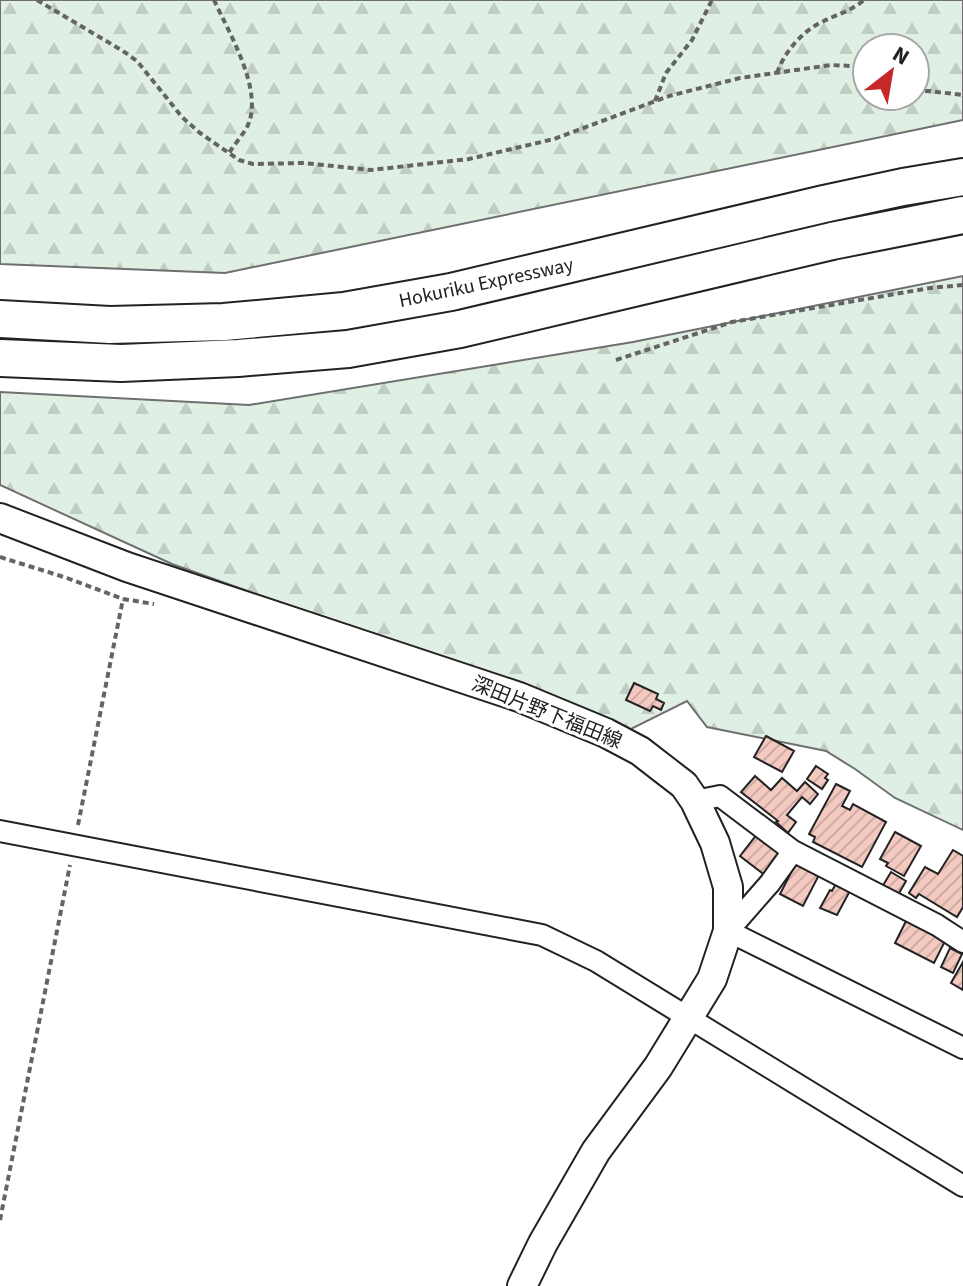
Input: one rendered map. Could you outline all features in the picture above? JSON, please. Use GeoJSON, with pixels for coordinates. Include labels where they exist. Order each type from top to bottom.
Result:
{"type":"FeatureCollection","features":[{"type":"Feature","properties":{"kind":"highway","name":"Hokuriku Expressway"},"geometry":{"type":"LineString","coordinates":[[0,319],[110,325],[210,323],[344,311],[451,292],[824,204],[963,177]]}},
{"type":"Feature","properties":{"kind":"highway","name":"Hokuriku Expressway"},"geometry":{"type":"LineString","coordinates":[[0,358],[121,363],[348,349],[460,329],[802,247],[963,215]]}},
{"type":"Feature","properties":{"kind":"main road","name":"深田片野下福田線"},"geometry":{"type":"LineString","coordinates":[[0,518],[127,567],[519,697],[606,733],[640,751],[684,785],[695,801],[715,843],[728,887],[728,931],[712,979],[658,1067],[596,1151],[522,1286]]}},
{"type":"Feature","properties":{"kind":"street"},"geometry":{"type":"LineString","coordinates":[[695,801],[720,796],[793,851],[937,925],[963,942]]}},
{"type":"Feature","properties":{"kind":"street"},"geometry":{"type":"LineString","coordinates":[[0,831],[542,935],[596,961],[963,1186]]}},
{"type":"Feature","properties":{"kind":"street"},"geometry":{"type":"LineString","coordinates":[[793,851],[728,931],[963,1048]]}},
{"type":"Feature","properties":{"kind":"path"},"geometry":{"type":"LineString","coordinates":[[37,0],[137,61],[182,117],[220,148],[239,160],[253,164],[304,163],[371,170],[469,159],[554,139],[669,96],[740,78],[831,65],[851,66]]}},
{"type":"Feature","properties":{"kind":"path"},"geometry":{"type":"LineString","coordinates":[[214,0],[246,71],[252,101],[248,125],[229,153]]}},
{"type":"Feature","properties":{"kind":"path"},"geometry":{"type":"LineString","coordinates":[[655,101],[666,73],[692,40],[712,0]]}},
{"type":"Feature","properties":{"kind":"path"},"geometry":{"type":"LineString","coordinates":[[777,73],[781,60],[806,32],[853,9],[864,0]]}},
{"type":"Feature","properties":{"kind":"path"},"geometry":{"type":"LineString","coordinates":[[931,91],[963,95]]}},
{"type":"Feature","properties":{"kind":"path"},"geometry":{"type":"LineString","coordinates":[[616,360],[732,322],[963,285]]}},
{"type":"Feature","properties":{"kind":"path"},"geometry":{"type":"LineString","coordinates":[[0,1220],[123,599]]}},
{"type":"Feature","properties":{"kind":"green space"},"geometry":{"type":"Polygon","coordinates":[[[0,0],[963,0],[963,120],[225,273],[0,264],[0,0]]]}},
{"type":"Feature","properties":{"kind":"green space"},"geometry":{"type":"Polygon","coordinates":[[[963,276],[963,830],[895,798],[826,751],[707,727],[687,701],[627,731],[471,667],[172,564],[0,485],[0,392],[249,405],[633,342],[963,276]]]}},
{"type":"Feature","properties":{"kind":"building"},"geometry":{"type":"Polygon","coordinates":[[[634,683],[658,694],[656,699],[664,703],[661,710],[653,706],[650,711],[626,700],[634,683]]]}},
{"type":"Feature","properties":{"kind":"building"},"geometry":{"type":"Polygon","coordinates":[[[766,736],[794,751],[782,772],[754,757],[766,736]]]}},
{"type":"Feature","properties":{"kind":"building"},"geometry":{"type":"Polygon","coordinates":[[[816,766],[828,774],[822,789],[807,779],[816,766]]]}},
{"type":"Feature","properties":{"kind":"building"},"geometry":{"type":"Polygon","coordinates":[[[755,776],[771,790],[782,778],[797,791],[805,782],[818,794],[810,804],[802,797],[787,815],[796,822],[788,833],[778,821],[741,792],[755,776]]]}},
{"type":"Feature","properties":{"kind":"building"},"geometry":{"type":"Polygon","coordinates":[[[836,784],[850,791],[842,806],[850,810],[853,804],[886,822],[862,867],[813,842],[815,837],[809,834],[836,784]]]}},
{"type":"Feature","properties":{"kind":"building"},"geometry":{"type":"Polygon","coordinates":[[[895,832],[921,846],[904,876],[880,859],[895,832]]]}},
{"type":"Feature","properties":{"kind":"building"},"geometry":{"type":"Polygon","coordinates":[[[758,833],[784,853],[766,876],[740,856],[758,833]]]}},
{"type":"Feature","properties":{"kind":"building"},"geometry":{"type":"Polygon","coordinates":[[[953,850],[963,856],[963,907],[957,917],[919,894],[916,898],[909,893],[925,867],[938,874],[953,850]]]}},
{"type":"Feature","properties":{"kind":"building"},"geometry":{"type":"Polygon","coordinates":[[[798,859],[821,871],[803,906],[780,894],[798,859]]]}},
{"type":"Feature","properties":{"kind":"building"},"geometry":{"type":"Polygon","coordinates":[[[891,872],[906,881],[898,895],[882,887],[891,872]]]}},
{"type":"Feature","properties":{"kind":"building"},"geometry":{"type":"Polygon","coordinates":[[[838,880],[852,887],[837,915],[820,908],[838,880]]]}},
{"type":"Feature","properties":{"kind":"building"},"geometry":{"type":"Polygon","coordinates":[[[906,921],[945,941],[934,963],[895,943],[906,921]]]}},
{"type":"Feature","properties":{"kind":"building"},"geometry":{"type":"Polygon","coordinates":[[[950,948],[962,954],[953,973],[941,967],[950,948]]]}},
{"type":"Feature","properties":{"kind":"building"},"geometry":{"type":"Polygon","coordinates":[[[963,962],[963,990],[951,983],[963,962]]]}}]}
